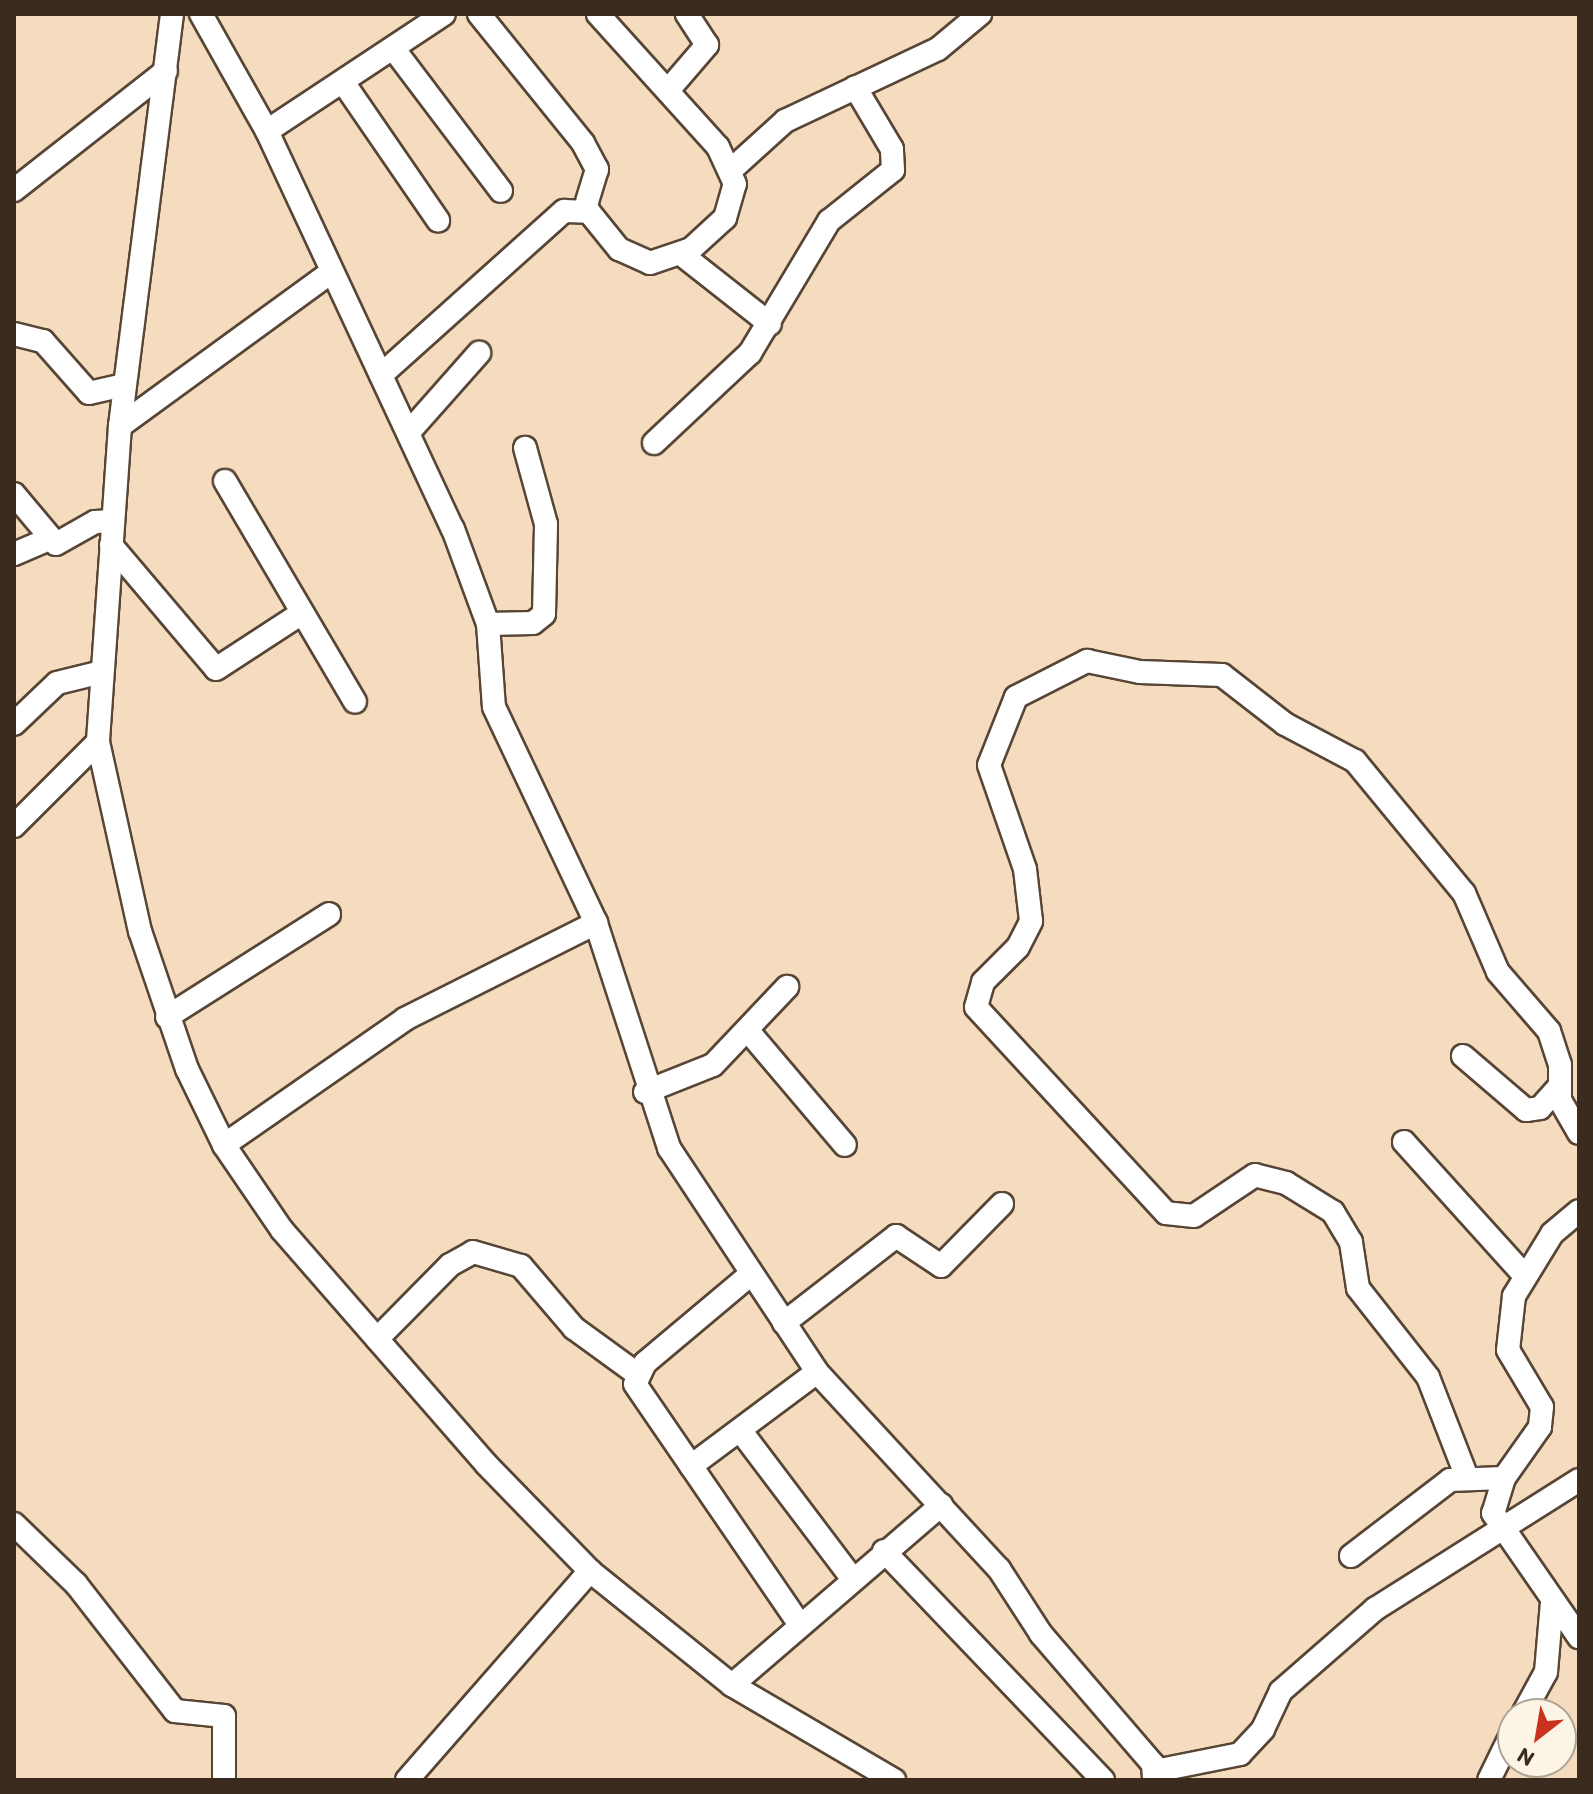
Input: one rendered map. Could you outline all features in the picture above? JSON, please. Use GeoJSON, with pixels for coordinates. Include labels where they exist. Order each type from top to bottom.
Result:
{"type":"FeatureCollection","features":[{"type":"Feature","properties":{"kind":"street"},"geometry":{"type":"LineString","coordinates":[[172,14],[120,426],[98,673],[98,742],[167,1017],[224,1145],[282,1230],[377,1339],[590,1571],[732,1685],[894,1780]]}},
{"type":"Feature","properties":{"kind":"street"},"geometry":{"type":"LineString","coordinates":[[201,14],[267,131],[330,273],[409,432],[488,624],[494,707],[596,923],[645,1092],[669,1148],[817,1372],[941,1505],[1155,1776],[1240,1754],[1298,1675],[1407,1584],[1579,1480]]}},
{"type":"Feature","properties":{"kind":"street"},"geometry":{"type":"LineString","coordinates":[[267,131],[393,48],[413,22],[444,14]]}},
{"type":"Feature","properties":{"kind":"street"},"geometry":{"type":"LineString","coordinates":[[479,14],[583,143],[597,169],[587,201]]}},
{"type":"Feature","properties":{"kind":"street"},"geometry":{"type":"LineString","coordinates":[[381,375],[564,211],[589,212],[633,259],[650,263],[681,254],[725,218],[733,201],[731,170],[670,88],[598,14]]}},
{"type":"Feature","properties":{"kind":"street"},"geometry":{"type":"LineString","coordinates":[[670,88],[707,45],[687,14]]}},
{"type":"Feature","properties":{"kind":"street"},"geometry":{"type":"LineString","coordinates":[[731,170],[785,121],[938,49],[980,14]]}},
{"type":"Feature","properties":{"kind":"street"},"geometry":{"type":"LineString","coordinates":[[393,48],[501,191]]}},
{"type":"Feature","properties":{"kind":"street"},"geometry":{"type":"LineString","coordinates":[[14,190],[166,71]]}},
{"type":"Feature","properties":{"kind":"street"},"geometry":{"type":"LineString","coordinates":[[343,82],[438,220]]}},
{"type":"Feature","properties":{"kind":"street"},"geometry":{"type":"LineString","coordinates":[[654,443],[723,381],[770,324],[829,221],[893,170],[892,149],[855,87]]}},
{"type":"Feature","properties":{"kind":"street"},"geometry":{"type":"LineString","coordinates":[[681,254],[770,324]]}},
{"type":"Feature","properties":{"kind":"street"},"geometry":{"type":"LineString","coordinates":[[120,426],[330,273]]}},
{"type":"Feature","properties":{"kind":"street"},"geometry":{"type":"LineString","coordinates":[[14,334],[43,341],[89,393],[125,385]]}},
{"type":"Feature","properties":{"kind":"street"},"geometry":{"type":"LineString","coordinates":[[409,432],[479,353]]}},
{"type":"Feature","properties":{"kind":"street"},"geometry":{"type":"LineString","coordinates":[[488,624],[533,623],[545,608],[546,524],[525,448]]}},
{"type":"Feature","properties":{"kind":"street"},"geometry":{"type":"LineString","coordinates":[[225,481],[355,702]]}},
{"type":"Feature","properties":{"kind":"street"},"geometry":{"type":"LineString","coordinates":[[14,494],[47,540]]}},
{"type":"Feature","properties":{"kind":"street"},"geometry":{"type":"LineString","coordinates":[[14,554],[47,540],[66,543],[86,525],[113,521]]}},
{"type":"Feature","properties":{"kind":"street"},"geometry":{"type":"LineString","coordinates":[[111,545],[216,669],[302,613]]}},
{"type":"Feature","properties":{"kind":"street"},"geometry":{"type":"LineString","coordinates":[[1466,1475],[1428,1377],[1358,1288],[1351,1242],[1333,1212],[1286,1183],[1255,1175],[1194,1216],[1175,1218],[986,1023],[977,993],[1031,921],[1025,869],[989,765],[1016,697],[1087,661],[1222,675],[1285,724],[1355,761],[1464,893],[1498,972],[1557,1048],[1560,1086],[1579,1133]]}},
{"type":"Feature","properties":{"kind":"street"},"geometry":{"type":"LineString","coordinates":[[14,724],[57,683],[98,673]]}},
{"type":"Feature","properties":{"kind":"street"},"geometry":{"type":"LineString","coordinates":[[14,826],[98,742]]}},
{"type":"Feature","properties":{"kind":"street"},"geometry":{"type":"LineString","coordinates":[[167,1017],[329,914]]}},
{"type":"Feature","properties":{"kind":"street"},"geometry":{"type":"LineString","coordinates":[[224,1145],[405,1019],[596,923]]}},
{"type":"Feature","properties":{"kind":"street"},"geometry":{"type":"LineString","coordinates":[[645,1092],[713,1065],[749,1032],[787,987]]}},
{"type":"Feature","properties":{"kind":"street"},"geometry":{"type":"LineString","coordinates":[[749,1032],[845,1145]]}},
{"type":"Feature","properties":{"kind":"street"},"geometry":{"type":"LineString","coordinates":[[1463,1056],[1526,1110],[1540,1108],[1560,1086]]}},
{"type":"Feature","properties":{"kind":"street"},"geometry":{"type":"LineString","coordinates":[[1404,1142],[1524,1275]]}},
{"type":"Feature","properties":{"kind":"street"},"geometry":{"type":"LineString","coordinates":[[784,1323],[896,1236],[931,1263],[946,1263],[1002,1204]]}},
{"type":"Feature","properties":{"kind":"street"},"geometry":{"type":"LineString","coordinates":[[1579,1211],[1524,1275],[1506,1338],[1542,1407],[1533,1441],[1504,1478],[1493,1513],[1498,1527],[1579,1637]]}},
{"type":"Feature","properties":{"kind":"street"},"geometry":{"type":"LineString","coordinates":[[377,1339],[450,1265],[473,1252],[521,1266],[574,1328],[637,1374]]}},
{"type":"Feature","properties":{"kind":"street"},"geometry":{"type":"LineString","coordinates":[[637,1374],[751,1274]]}},
{"type":"Feature","properties":{"kind":"street"},"geometry":{"type":"LineString","coordinates":[[691,1466],[817,1372]]}},
{"type":"Feature","properties":{"kind":"street"},"geometry":{"type":"LineString","coordinates":[[637,1374],[638,1393],[798,1622]]}},
{"type":"Feature","properties":{"kind":"street"},"geometry":{"type":"LineString","coordinates":[[740,1430],[852,1578]]}},
{"type":"Feature","properties":{"kind":"street"},"geometry":{"type":"LineString","coordinates":[[1351,1556],[1466,1475],[1504,1478]]}},
{"type":"Feature","properties":{"kind":"street"},"geometry":{"type":"LineString","coordinates":[[732,1685],[798,1622],[941,1505]]}},
{"type":"Feature","properties":{"kind":"street"},"geometry":{"type":"LineString","coordinates":[[14,1524],[76,1584],[175,1711],[224,1716],[224,1780]]}},
{"type":"Feature","properties":{"kind":"street"},"geometry":{"type":"LineString","coordinates":[[884,1551],[1103,1780]]}},
{"type":"Feature","properties":{"kind":"street"},"geometry":{"type":"LineString","coordinates":[[407,1780],[590,1571]]}},
{"type":"Feature","properties":{"kind":"street"},"geometry":{"type":"LineString","coordinates":[[1532,1698],[1546,1672],[1552,1602]]}}]}
